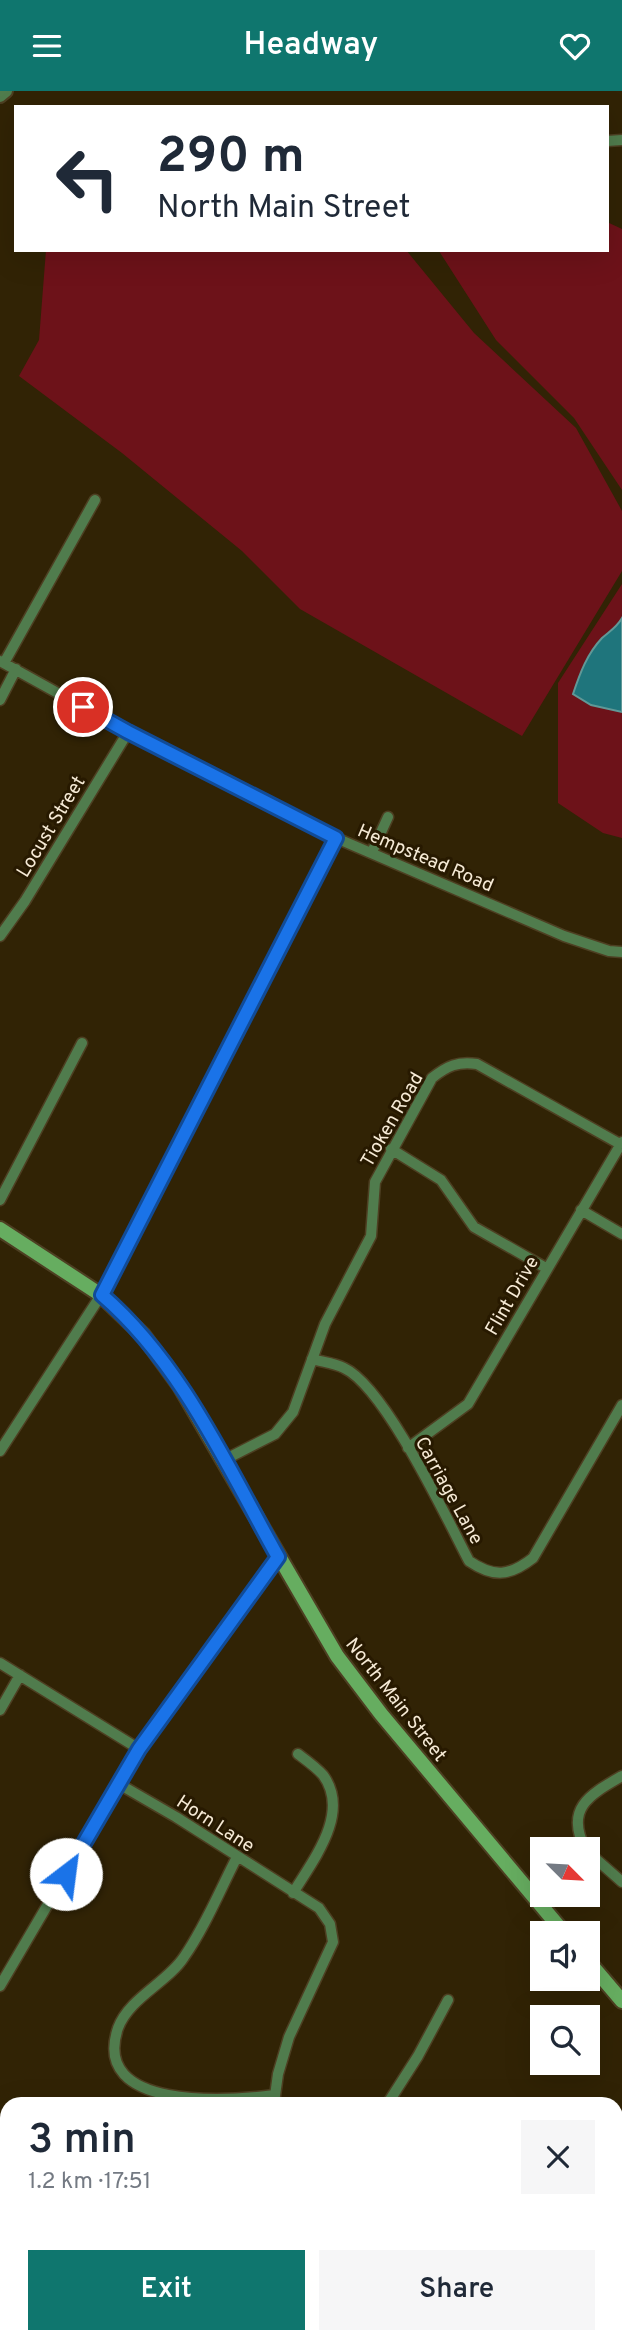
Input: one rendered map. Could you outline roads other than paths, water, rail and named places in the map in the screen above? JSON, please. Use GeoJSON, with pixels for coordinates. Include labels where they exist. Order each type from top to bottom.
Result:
{"type":"FeatureCollection","features":[{"type":"Feature","properties":{"kind":"main road","name":"North Main Street"},"geometry":{"type":"LineString","coordinates":[[2,1235],[102,1295],[130,1321],[162,1359],[224,1460],[330,1645],[358,1685],[554,1921]]}},
{"type":"Feature","properties":{"kind":"main road"},"geometry":{"type":"LineString","coordinates":[[600,1975],[622,2001]]}},
{"type":"Feature","properties":{"kind":"street"},"geometry":{"type":"LineString","coordinates":[[0,96],[6,91]]}},
{"type":"Feature","properties":{"kind":"street"},"geometry":{"type":"LineString","coordinates":[[2,662],[95,500]]}},
{"type":"Feature","properties":{"kind":"street","name":"Hempstead Road"},"geometry":{"type":"LineString","coordinates":[[2,662],[128,732],[336,838],[564,936],[622,953]]}},
{"type":"Feature","properties":{"kind":"street"},"geometry":{"type":"LineString","coordinates":[[0,700],[16,669]]}},
{"type":"Feature","properties":{"kind":"street","name":"Locust Street"},"geometry":{"type":"LineString","coordinates":[[0,936],[25,901],[128,732]]}},
{"type":"Feature","properties":{"kind":"street"},"geometry":{"type":"LineString","coordinates":[[372,852],[388,817]]}},
{"type":"Feature","properties":{"kind":"street"},"geometry":{"type":"LineString","coordinates":[[0,1451],[102,1295],[336,838]]}},
{"type":"Feature","properties":{"kind":"street"},"geometry":{"type":"LineString","coordinates":[[0,1200],[82,1043]]}},
{"type":"Feature","properties":{"kind":"street","name":"Tioken Road"},"geometry":{"type":"LineString","coordinates":[[224,1460],[275,1434],[293,1412],[325,1324],[371,1236],[375,1182],[432,1078],[446,1067],[463,1062],[477,1065],[621,1143]]}},
{"type":"Feature","properties":{"kind":"street","name":"Flint Drive"},"geometry":{"type":"LineString","coordinates":[[408,1448],[468,1404],[621,1143]]}},
{"type":"Feature","properties":{"kind":"street"},"geometry":{"type":"LineString","coordinates":[[391,1149],[441,1179],[474,1227],[546,1268]]}},
{"type":"Feature","properties":{"kind":"street"},"geometry":{"type":"LineString","coordinates":[[581,1210],[622,1234]]}},
{"type":"Feature","properties":{"kind":"street","name":"Carriage Lane"},"geometry":{"type":"LineString","coordinates":[[312,1359],[345,1368],[370,1389],[408,1448],[469,1561],[494,1573],[517,1571],[533,1558],[622,1405]]}},
{"type":"Feature","properties":{"kind":"street"},"geometry":{"type":"LineString","coordinates":[[0,1986],[139,1749],[278,1557]]}},
{"type":"Feature","properties":{"kind":"street"},"geometry":{"type":"LineString","coordinates":[[0,1663],[139,1749]]}},
{"type":"Feature","properties":{"kind":"street"},"geometry":{"type":"LineString","coordinates":[[0,1710],[20,1675]]}},
{"type":"Feature","properties":{"kind":"street"},"geometry":{"type":"LineString","coordinates":[[293,1893],[330,1826],[334,1798],[323,1775],[298,1753]]}},
{"type":"Feature","properties":{"kind":"street"},"geometry":{"type":"LineString","coordinates":[[579,1837],[578,1814],[587,1800],[622,1776]]}},
{"type":"Feature","properties":{"kind":"street","name":"Horn Lane"},"geometry":{"type":"LineString","coordinates":[[119,1784],[319,1908],[330,1924],[333,1942],[289,2036],[274,2097]]}},
{"type":"Feature","properties":{"kind":"street"},"geometry":{"type":"LineString","coordinates":[[186,2097],[160,2094],[135,2085],[118,2066],[115,2045],[119,2026],[132,2007],[183,1959],[237,1857]]}},
{"type":"Feature","properties":{"kind":"street"},"geometry":{"type":"LineString","coordinates":[[600,1863],[622,1882]]}},
{"type":"Feature","properties":{"kind":"street"},"geometry":{"type":"LineString","coordinates":[[392,2097],[418,2056],[448,2000]]}},
{"type":"Feature","properties":{"kind":"water"},"geometry":{"type":"Polygon","coordinates":[[[622,618],[622,712],[591,705],[573,694],[592,651],[622,618]]]}}]}
